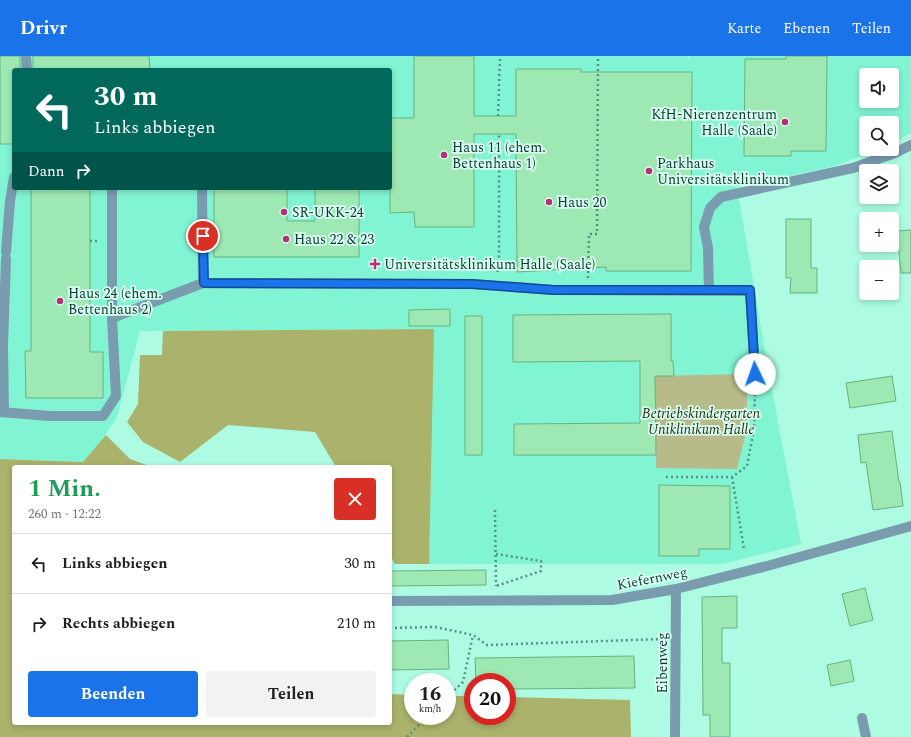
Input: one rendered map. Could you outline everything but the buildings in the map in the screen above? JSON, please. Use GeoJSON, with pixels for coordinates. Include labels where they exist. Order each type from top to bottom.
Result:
{"type":"FeatureCollection","features":[{"type":"Feature","properties":{"kind":"street"},"geometry":{"type":"LineString","coordinates":[[26,56],[27,68]]}},
{"type":"Feature","properties":{"kind":"street"},"geometry":{"type":"LineString","coordinates":[[709,291],[708,248],[704,227],[710,208],[721,197],[853,168],[895,153],[911,145]]}},
{"type":"Feature","properties":{"kind":"street"},"geometry":{"type":"LineString","coordinates":[[12,189],[6,256],[2,345],[2,412],[50,416],[103,416],[116,396],[112,318],[112,190]]}},
{"type":"Feature","properties":{"kind":"street"},"geometry":{"type":"LineString","coordinates":[[202,190],[204,283]]}},
{"type":"Feature","properties":{"kind":"street"},"geometry":{"type":"LineString","coordinates":[[112,318],[204,283],[472,284],[554,290],[750,290],[755,374]]}},
{"type":"Feature","properties":{"kind":"street","name":"Kiefernweg"},"geometry":{"type":"LineString","coordinates":[[392,601],[612,600],[676,589],[767,566],[911,526]]}},
{"type":"Feature","properties":{"kind":"street","name":"Eibenweg"},"geometry":{"type":"LineString","coordinates":[[675,737],[676,589]]}},
{"type":"Feature","properties":{"kind":"street"},"geometry":{"type":"LineString","coordinates":[[862,718],[866,737]]}},
{"type":"Feature","properties":{"kind":"path"},"geometry":{"type":"LineString","coordinates":[[498,116],[500,56]]}},
{"type":"Feature","properties":{"kind":"path"},"geometry":{"type":"LineString","coordinates":[[588,290],[589,234],[597,234],[598,56]]}},
{"type":"Feature","properties":{"kind":"path"},"geometry":{"type":"LineString","coordinates":[[493,286],[499,268],[499,134]]}},
{"type":"Feature","properties":{"kind":"path"},"geometry":{"type":"LineString","coordinates":[[666,477],[732,477],[746,466],[754,430],[755,374]]}},
{"type":"Feature","properties":{"kind":"path"},"geometry":{"type":"LineString","coordinates":[[732,477],[744,549]]}},
{"type":"Feature","properties":{"kind":"path"},"geometry":{"type":"LineString","coordinates":[[495,510],[496,585],[541,571],[541,561],[496,554]]}},
{"type":"Feature","properties":{"kind":"path"},"geometry":{"type":"LineString","coordinates":[[392,628],[435,627],[474,635],[487,645],[676,639]]}},
{"type":"Feature","properties":{"kind":"path"},"geometry":{"type":"LineString","coordinates":[[456,689],[463,682],[474,635]]}},
{"type":"Feature","properties":{"kind":"path"},"geometry":{"type":"LineString","coordinates":[[407,737],[419,725]]}},
{"type":"Feature","properties":{"kind":"shaded area","name":"Universitätsklinikum Halle (Saale)"},"geometry":{"type":"Polygon","coordinates":[[[0,56],[688,56],[690,61],[690,56],[911,56],[911,133],[899,139],[899,116],[859,116],[859,156],[861,156],[835,166],[737,187],[769,374],[801,544],[723,564],[429,564],[433,329],[140,331],[117,417],[87,462],[0,459],[0,56]]]}},
{"type":"Feature","properties":{"kind":"shaded area"},"geometry":{"type":"Polygon","coordinates":[[[434,329],[429,564],[395,564],[392,559],[392,465],[335,465],[315,432],[228,425],[180,462],[143,442],[127,422],[138,404],[140,355],[162,355],[163,331],[434,329]]]}},
{"type":"Feature","properties":{"kind":"shaded area"},"geometry":{"type":"Polygon","coordinates":[[[106,435],[130,459],[146,465],[12,465],[12,725],[392,725],[392,694],[404,695],[404,725],[456,725],[456,696],[464,696],[464,725],[516,725],[516,697],[630,700],[631,737],[0,737],[0,459],[83,462],[106,435]]]}},
{"type":"Feature","properties":{"kind":"green space","name":"Betriebskindergarten Uniklinikum Halle"},"geometry":{"type":"Polygon","coordinates":[[[747,374],[747,429],[737,469],[656,468],[655,376],[747,374]]]}},
{"type":"Feature","properties":{"kind":"place","name":"KfH-Nierenzentrum Halle (Saale)"},"geometry":{"type":"Point","coordinates":[785,122]}},
{"type":"Feature","properties":{"kind":"place","name":"Haus 11 (ehem. Bettenhaus 1)"},"geometry":{"type":"Point","coordinates":[444,155]}},
{"type":"Feature","properties":{"kind":"place","name":"Parkhaus Universitätsklinikum"},"geometry":{"type":"Point","coordinates":[649,171]}},
{"type":"Feature","properties":{"kind":"place","name":"Haus 20"},"geometry":{"type":"Point","coordinates":[549,202]}},
{"type":"Feature","properties":{"kind":"place","name":"SR-UKK-24"},"geometry":{"type":"Point","coordinates":[284,212]}},
{"type":"Feature","properties":{"kind":"place","name":"Haus 22 & 23"},"geometry":{"type":"Point","coordinates":[286,239]}},
{"type":"Feature","properties":{"kind":"place","name":"Universitätsklinikum Halle (Saale)"},"geometry":{"type":"Point","coordinates":[375,264]}},
{"type":"Feature","properties":{"kind":"place","name":"Haus 24 (ehem. Bettenhaus 2)"},"geometry":{"type":"Point","coordinates":[60,301]}},
{"type":"Feature","properties":{"kind":"route"},"geometry":{"type":"LineString","coordinates":[[203,236],[204,283],[472,284],[554,290],[750,290],[755,374]]}}]}
